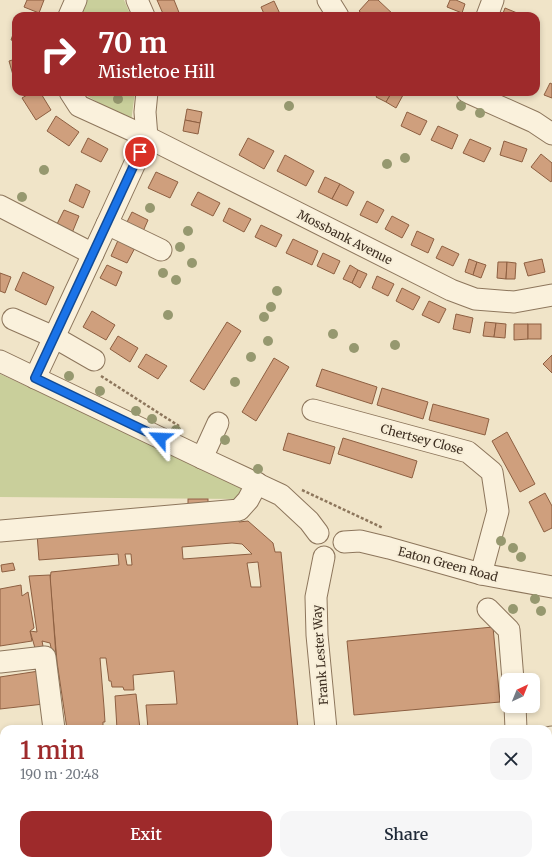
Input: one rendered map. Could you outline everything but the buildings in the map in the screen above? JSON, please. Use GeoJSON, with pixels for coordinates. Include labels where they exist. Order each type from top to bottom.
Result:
{"type":"FeatureCollection","features":[{"type":"Feature","properties":{"kind":"street"},"geometry":{"type":"LineString","coordinates":[[71,12],[76,0]]}},
{"type":"Feature","properties":{"kind":"street"},"geometry":{"type":"LineString","coordinates":[[137,0],[142,12]]}},
{"type":"Feature","properties":{"kind":"street"},"geometry":{"type":"LineString","coordinates":[[328,0],[336,12]]}},
{"type":"Feature","properties":{"kind":"street"},"geometry":{"type":"LineString","coordinates":[[488,12],[493,0]]}},
{"type":"Feature","properties":{"kind":"street","name":"Mossbank Avenue"},"geometry":{"type":"LineString","coordinates":[[73,96],[79,106],[147,137],[451,290],[475,299],[514,302],[551,297]]}},
{"type":"Feature","properties":{"kind":"street"},"geometry":{"type":"LineString","coordinates":[[35,378],[147,137],[144,112],[146,96]]}},
{"type":"Feature","properties":{"kind":"street"},"geometry":{"type":"LineString","coordinates":[[476,96],[534,122],[552,134]]}},
{"type":"Feature","properties":{"kind":"street"},"geometry":{"type":"LineString","coordinates":[[0,206],[93,254]]}},
{"type":"Feature","properties":{"kind":"street"},"geometry":{"type":"LineString","coordinates":[[107,224],[161,250]]}},
{"type":"Feature","properties":{"kind":"street"},"geometry":{"type":"LineString","coordinates":[[13,319],[54,337],[94,360]]}},
{"type":"Feature","properties":{"kind":"street"},"geometry":{"type":"LineString","coordinates":[[0,361],[281,495],[309,521],[318,533]]}},
{"type":"Feature","properties":{"kind":"street","name":"Chertsey Close"},"geometry":{"type":"LineString","coordinates":[[313,410],[468,452],[492,472],[498,511],[481,574]]}},
{"type":"Feature","properties":{"kind":"street"},"geometry":{"type":"LineString","coordinates":[[202,458],[218,423]]}},
{"type":"Feature","properties":{"kind":"street"},"geometry":{"type":"LineString","coordinates":[[0,531],[240,510],[248,500],[257,483]]}},
{"type":"Feature","properties":{"kind":"street"},"geometry":{"type":"LineString","coordinates":[[326,529],[336,530],[340,533],[344,542],[342,552],[329,558],[324,557],[317,552],[315,547],[315,538],[318,533],[326,529]]}},
{"type":"Feature","properties":{"kind":"street","name":"Eaton Green Road"},"geometry":{"type":"LineString","coordinates":[[344,542],[360,542],[382,546],[481,574],[552,587]]}},
{"type":"Feature","properties":{"kind":"street","name":"Frank Lester Way"},"geometry":{"type":"LineString","coordinates":[[324,557],[316,597],[317,635],[326,725]]}},
{"type":"Feature","properties":{"kind":"street"},"geometry":{"type":"LineString","coordinates":[[488,609],[509,630],[512,673]]}},
{"type":"Feature","properties":{"kind":"street"},"geometry":{"type":"LineString","coordinates":[[0,662],[45,657],[54,725]]}},
{"type":"Feature","properties":{"kind":"street"},"geometry":{"type":"LineString","coordinates":[[515,713],[516,725]]}},
{"type":"Feature","properties":{"kind":"path"},"geometry":{"type":"LineString","coordinates":[[94,360],[101,376],[184,429]]}},
{"type":"Feature","properties":{"kind":"path"},"geometry":{"type":"LineString","coordinates":[[299,488],[385,528]]}},
{"type":"Feature","properties":{"kind":"green space"},"geometry":{"type":"Polygon","coordinates":[[[82,0],[124,0],[129,12],[77,12],[82,0]]]}},
{"type":"Feature","properties":{"kind":"green space"},"geometry":{"type":"Polygon","coordinates":[[[87,96],[134,96],[131,122],[87,96]]]}},
{"type":"Feature","properties":{"kind":"green space"},"geometry":{"type":"Polygon","coordinates":[[[0,374],[248,488],[238,499],[0,497],[0,374]]]}},
{"type":"Feature","properties":{"kind":"route"},"geometry":{"type":"LineString","coordinates":[[140,152],[35,378],[160,438]]}}]}
